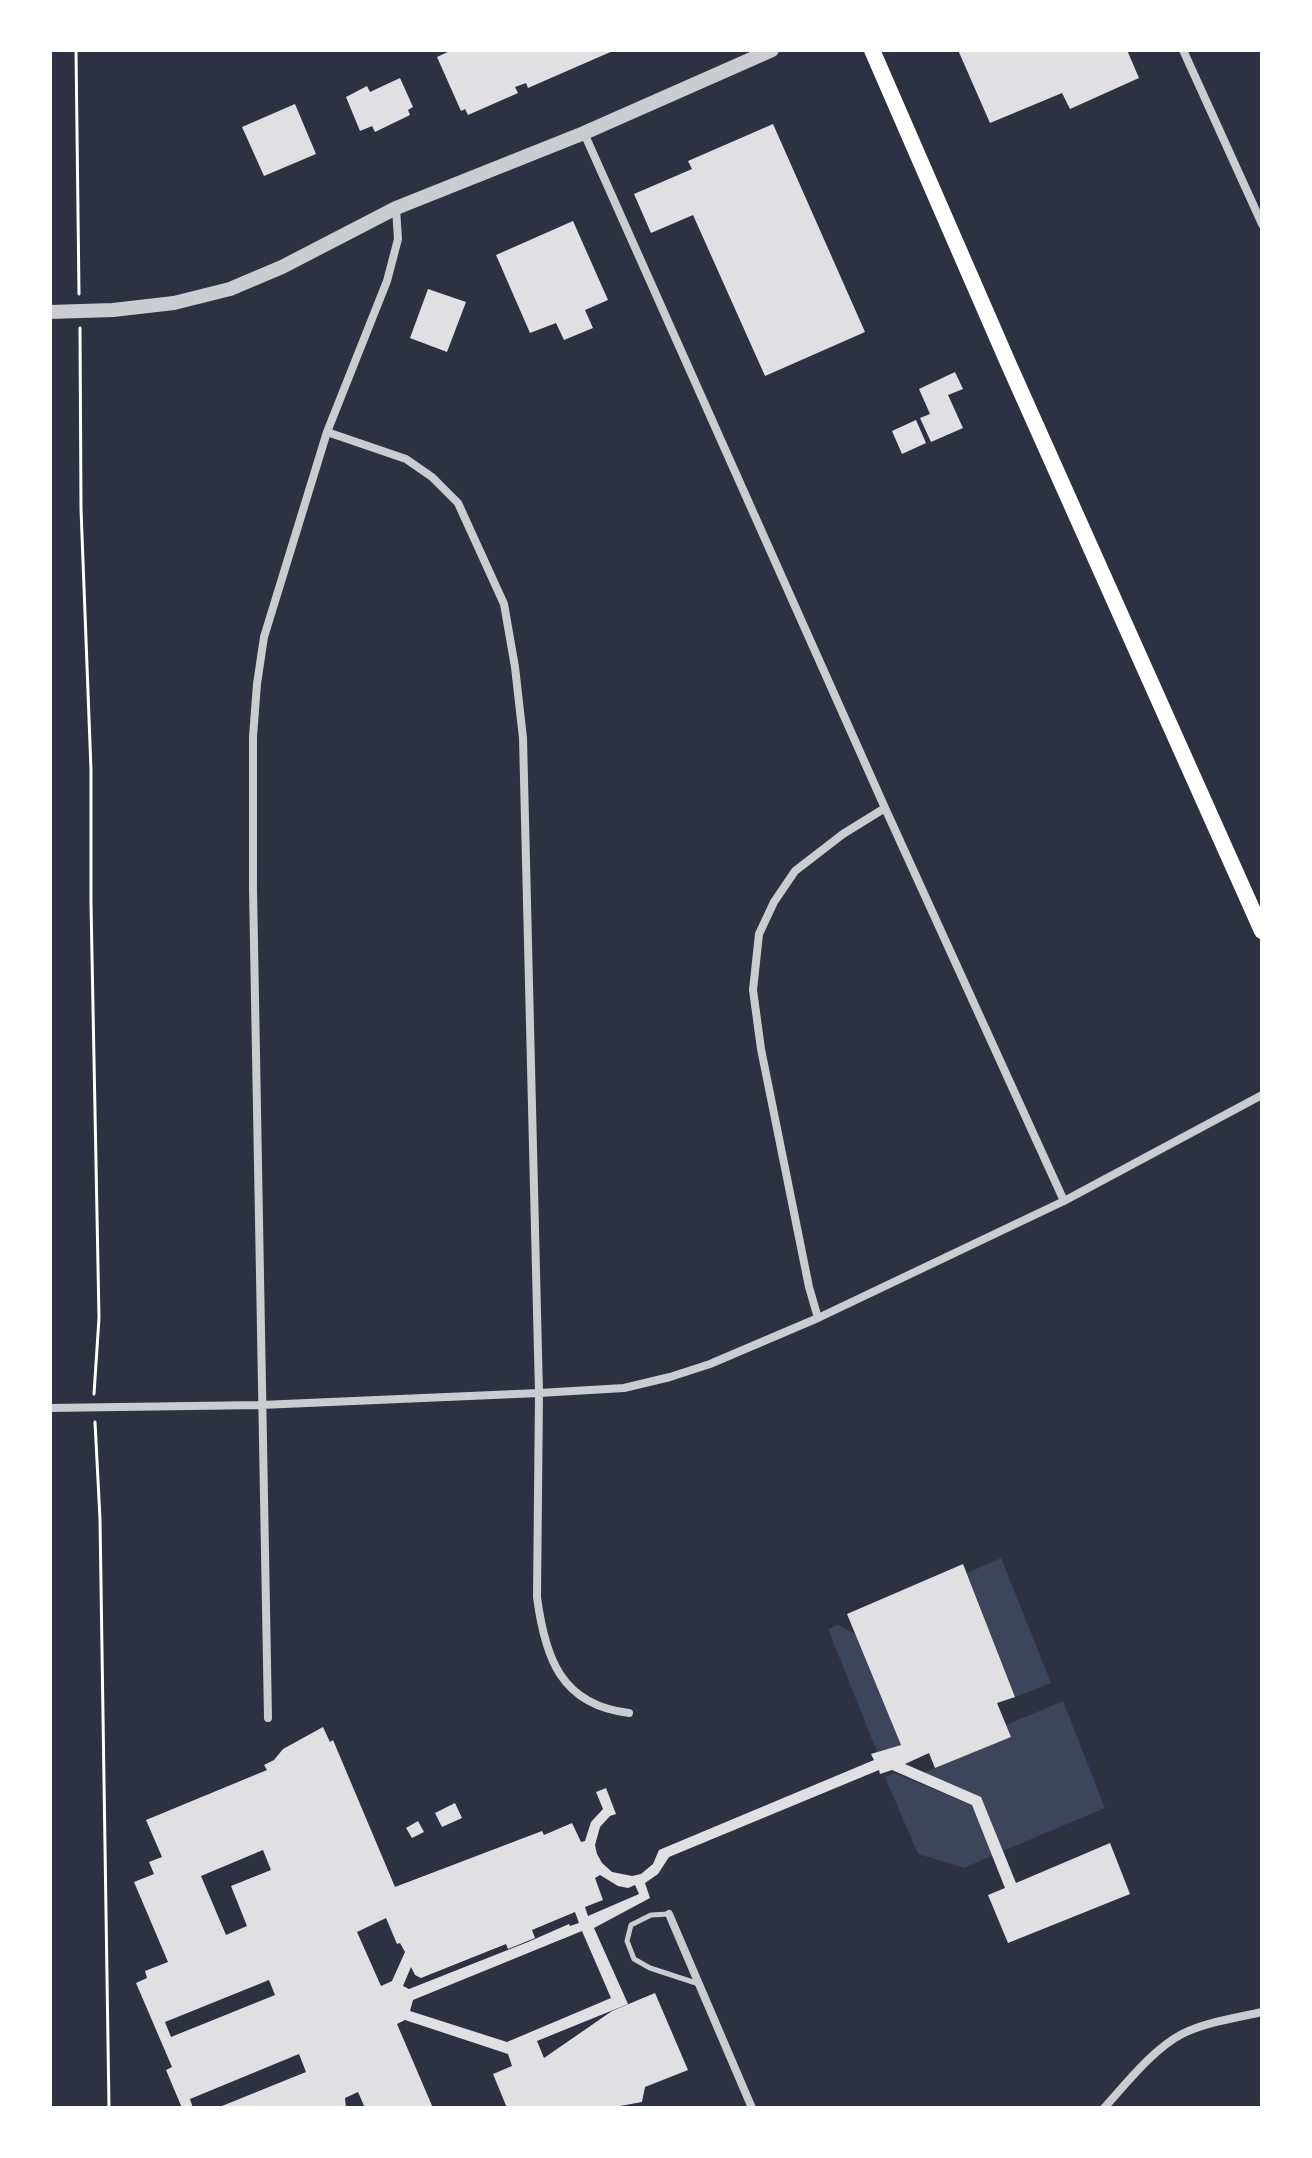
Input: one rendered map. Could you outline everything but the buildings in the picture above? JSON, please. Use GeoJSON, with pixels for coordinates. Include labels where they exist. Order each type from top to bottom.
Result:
{"type":"FeatureCollection","features":[{"type":"Feature","properties":{"kind":"main road"},"geometry":{"type":"LineString","coordinates":[[872,50],[1262,931]]}},
{"type":"Feature","properties":{"kind":"street"},"geometry":{"type":"LineString","coordinates":[[50,312],[113,310],[207,296],[282,267],[396,208],[584,133],[772,50]]}},
{"type":"Feature","properties":{"kind":"street"},"geometry":{"type":"LineString","coordinates":[[1183,50],[1262,224]]}},
{"type":"Feature","properties":{"kind":"street"},"geometry":{"type":"LineString","coordinates":[[584,133],[1064,1201]]}},
{"type":"Feature","properties":{"kind":"street"},"geometry":{"type":"LineString","coordinates":[[268,1718],[253,737],[264,637],[327,432],[387,281],[398,239],[396,208]]}},
{"type":"Feature","properties":{"kind":"street"},"geometry":{"type":"LineString","coordinates":[[327,432],[406,459],[432,477],[458,503],[504,604],[523,738],[539,1393],[537,1571],[541,1627],[548,1653],[566,1685],[591,1704],[609,1711],[629,1713]]}},
{"type":"Feature","properties":{"kind":"street"},"geometry":{"type":"LineString","coordinates":[[818,1318],[761,1049],[753,990],[759,934],[774,902],[795,871],[843,834],[885,808]]}},
{"type":"Feature","properties":{"kind":"street"},"geometry":{"type":"LineString","coordinates":[[50,1408],[261,1405],[539,1393],[624,1388],[670,1377],[710,1364],[818,1318],[1064,1201],[1262,1095]]}},
{"type":"Feature","properties":{"kind":"street"},"geometry":{"type":"LineString","coordinates":[[669,1914],[752,2108]]}},
{"type":"Feature","properties":{"kind":"street"},"geometry":{"type":"LineString","coordinates":[[1104,2108],[1142,2066],[1181,2034],[1262,2012]]}},
{"type":"Feature","properties":{"kind":"lane"},"geometry":{"type":"LineString","coordinates":[[669,1914],[651,1915],[631,1925],[627,1941],[634,1959],[650,1968],[699,1984]]}},
{"type":"Feature","properties":{"kind":"path"},"geometry":{"type":"LineString","coordinates":[[76,50],[79,299]]}},
{"type":"Feature","properties":{"kind":"path"},"geometry":{"type":"LineString","coordinates":[[80,321],[81,509],[91,770],[99,1318],[94,1394]]}},
{"type":"Feature","properties":{"kind":"path"},"geometry":{"type":"LineString","coordinates":[[95,1418],[100,1519],[109,2108]]}},
{"type":"Feature","properties":{"kind":"shaded area"},"geometry":{"type":"Polygon","coordinates":[[[1001,1558],[1051,1683],[1015,1697],[967,1573],[1001,1558]]]}},
{"type":"Feature","properties":{"kind":"shaded area"},"geometry":{"type":"Polygon","coordinates":[[[838,1625],[855,1634],[901,1745],[877,1752],[828,1629],[838,1625]]]}},
{"type":"Feature","properties":{"kind":"shaded area"},"geometry":{"type":"Polygon","coordinates":[[[1063,1701],[1105,1808],[1003,1851],[981,1797],[923,1773],[1011,1737],[1006,1725],[1063,1701]]]}},
{"type":"Feature","properties":{"kind":"shaded area"},"geometry":{"type":"Polygon","coordinates":[[[894,1773],[972,1805],[993,1855],[964,1868],[918,1854],[885,1777],[894,1773]]]}}]}
